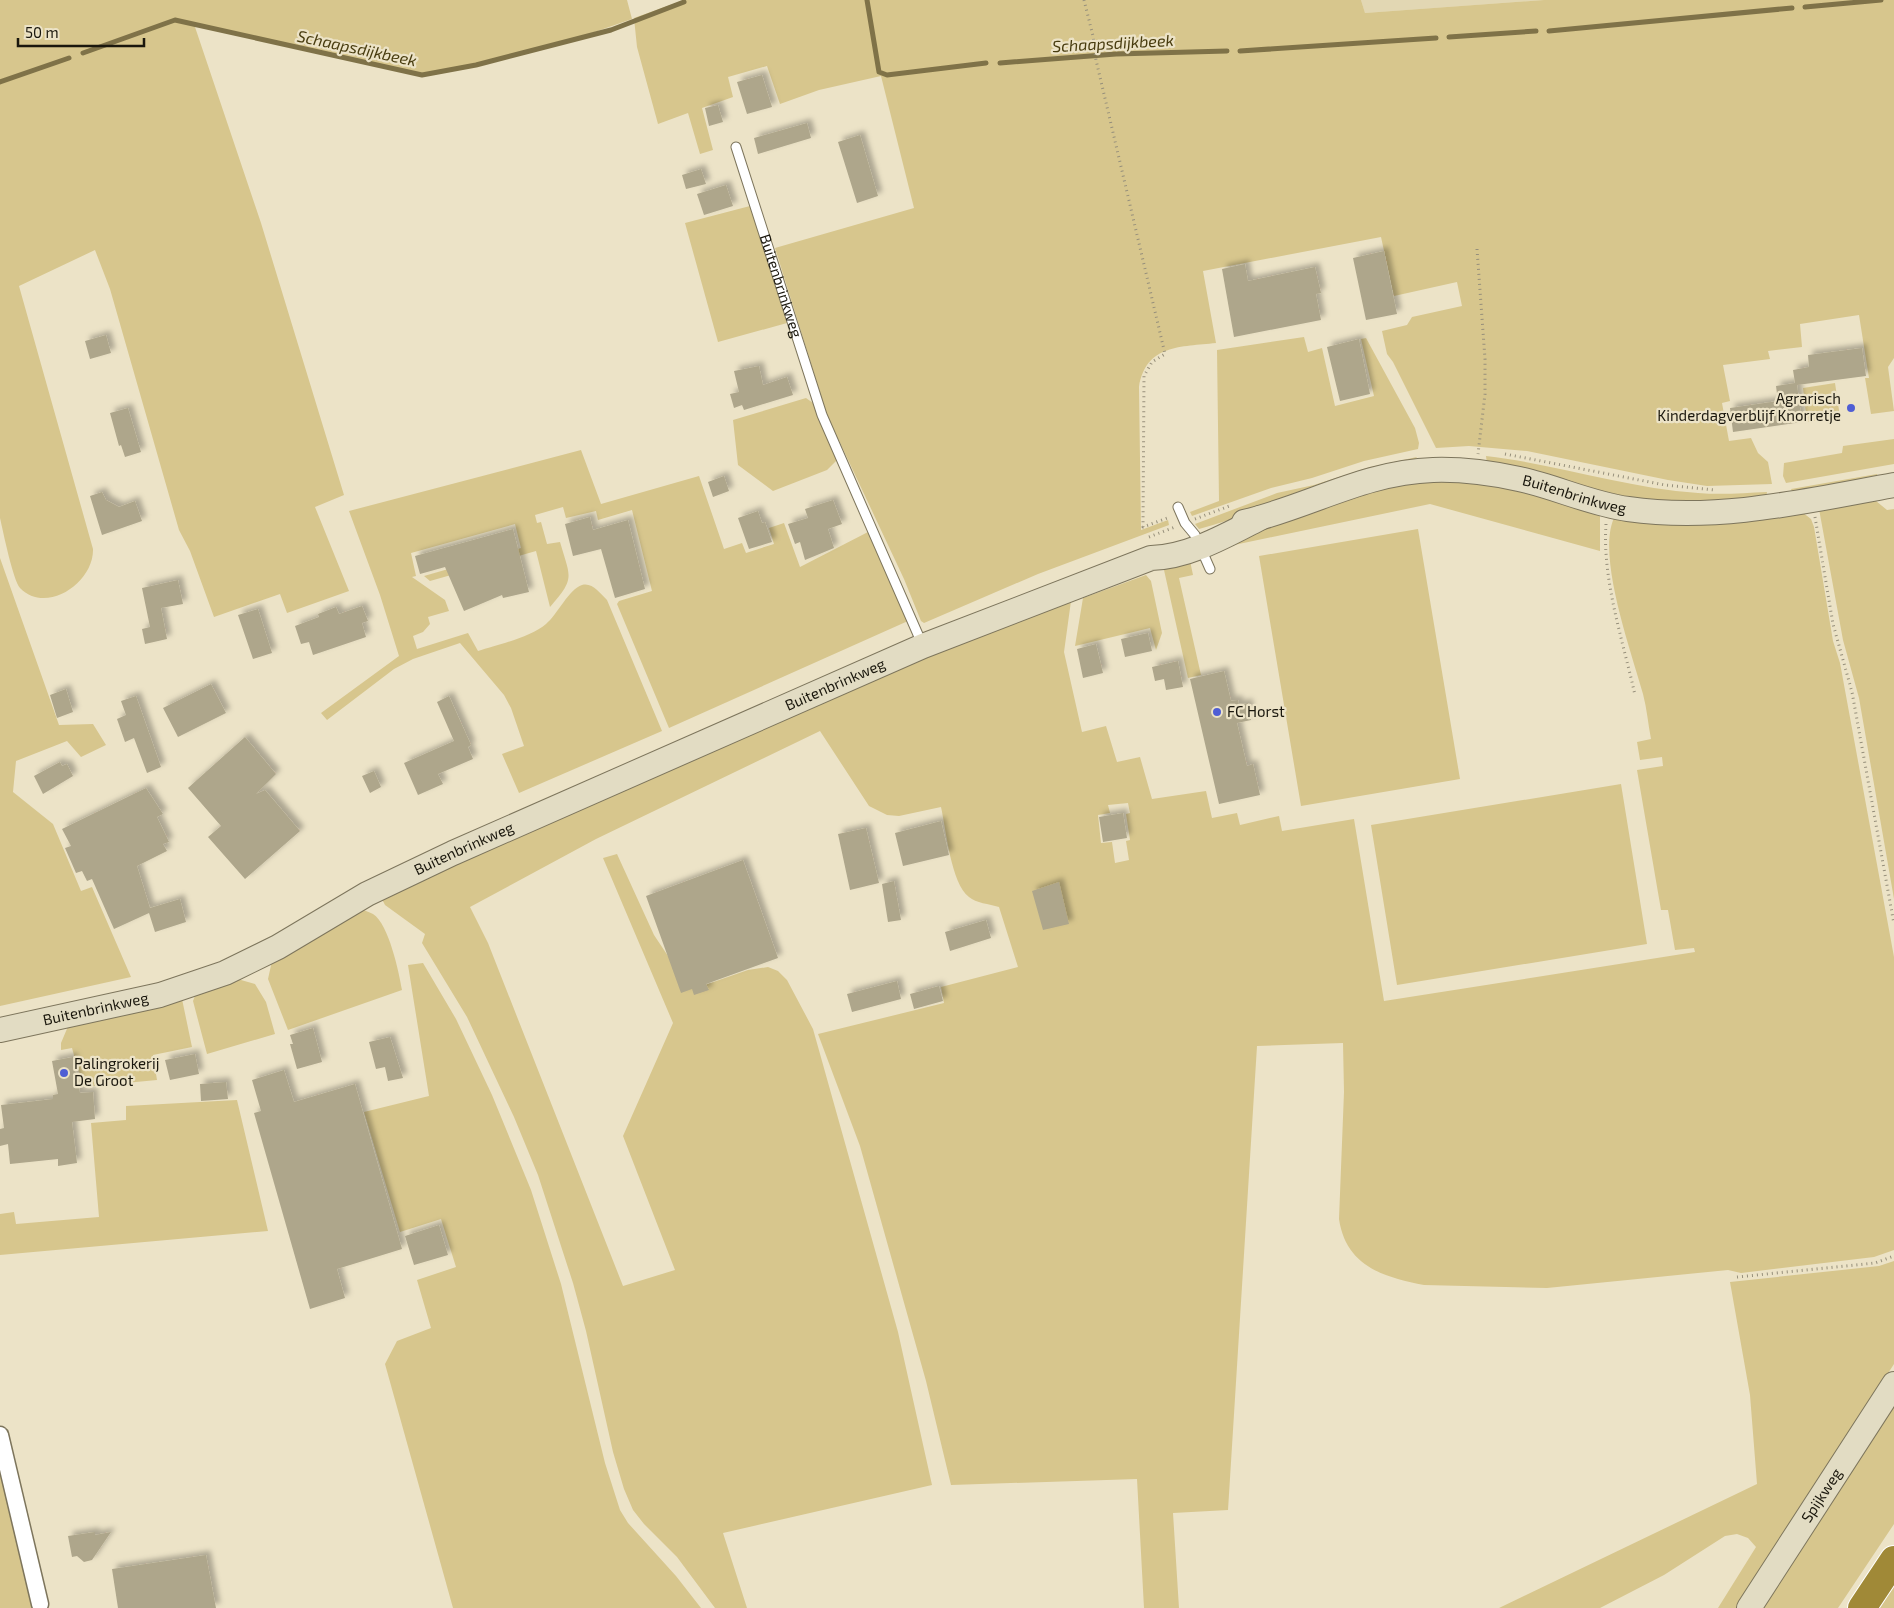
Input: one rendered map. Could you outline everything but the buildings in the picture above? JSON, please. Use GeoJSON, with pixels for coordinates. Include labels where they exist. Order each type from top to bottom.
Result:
{"type":"FeatureCollection","features":[{"type":"Feature","properties":{"kind":"highway"},"geometry":{"type":"LineString","coordinates":[[1862,1608],[1894,1560]]}},
{"type":"Feature","properties":{"kind":"main road","name":"Buitenbrinkweg"},"geometry":{"type":"LineString","coordinates":[[0,1030],[160,996],[225,973],[278,947],[367,894],[453,853],[924,646],[1151,558],[1165,558],[1193,535],[1221,538],[1260,518],[1376,478],[1430,470],[1476,472],[1520,479],[1608,505],[1652,512],[1699,514],[1748,510],[1894,486]]}},
{"type":"Feature","properties":{"kind":"main road","name":"Spijkweg"},"geometry":{"type":"LineString","coordinates":[[1749,1608],[1894,1384]]}},
{"type":"Feature","properties":{"kind":"street"},"geometry":{"type":"LineString","coordinates":[[0,1435],[40,1604]]}},
{"type":"Feature","properties":{"kind":"lane","name":"Buitenbrinkweg"},"geometry":{"type":"LineString","coordinates":[[736,147],[822,415],[924,646]]}},
{"type":"Feature","properties":{"kind":"lane"},"geometry":{"type":"LineString","coordinates":[[1178,507],[1210,569]]}},
{"type":"Feature","properties":{"kind":"path"},"geometry":{"type":"LineString","coordinates":[[1084,0],[1093,36],[1096,60],[1165,354],[1152,362],[1144,376],[1143,526],[1175,515],[1193,535]]}},
{"type":"Feature","properties":{"kind":"path"},"geometry":{"type":"LineString","coordinates":[[1476,472],[1485,394],[1485,359],[1477,249]]}},
{"type":"Feature","properties":{"kind":"path"},"geometry":{"type":"LineString","coordinates":[[1812,500],[1833,624],[1852,692],[1894,924]]}},
{"type":"Feature","properties":{"kind":"path"},"geometry":{"type":"LineString","coordinates":[[1608,505],[1604,541],[1608,574],[1635,695]]}},
{"type":"Feature","properties":{"kind":"path"},"geometry":{"type":"LineString","coordinates":[[1737,1277],[1874,1262],[1894,1256]]}},
{"type":"Feature","properties":{"kind":"shaded area"},"geometry":{"type":"Polygon","coordinates":[[[0,0],[627,0],[632,19],[563,43],[426,74],[399,71],[204,26],[195,27],[261,223],[344,495],[315,507],[349,591],[287,613],[280,594],[214,617],[190,551],[179,530],[110,289],[95,250],[19,286],[93,549],[91,562],[86,573],[77,583],[67,591],[55,596],[43,598],[31,595],[20,588],[17,583],[11,566],[0,518],[0,0]]]}},
{"type":"Feature","properties":{"kind":"shaded area"},"geometry":{"type":"Polygon","coordinates":[[[684,0],[1361,0],[1365,13],[1544,0],[1894,0],[1894,358],[1888,367],[1894,411],[1871,414],[1865,378],[1869,378],[1859,315],[1800,324],[1802,347],[1768,351],[1770,359],[1723,365],[1730,401],[1722,403],[1729,441],[1751,438],[1758,453],[1768,462],[1772,484],[1707,486],[1668,480],[1527,451],[1469,446],[1436,448],[1393,362],[1387,354],[1382,331],[1407,325],[1412,317],[1462,306],[1457,282],[1394,296],[1381,237],[1203,271],[1216,343],[1178,347],[1157,355],[1143,373],[1139,387],[1141,530],[1168,520],[1169,525],[1038,574],[924,623],[921,621],[904,579],[827,415],[775,248],[914,208],[881,76],[819,90],[780,104],[767,66],[728,77],[733,97],[702,108],[713,150],[700,154],[688,113],[658,124],[637,47],[634,18],[684,0]]]}},
{"type":"Feature","properties":{"kind":"shaded area"},"geometry":{"type":"Polygon","coordinates":[[[1361,0],[1544,0],[1365,13],[1361,0]]]}},
{"type":"Feature","properties":{"kind":"shaded area"},"geometry":{"type":"Polygon","coordinates":[[[750,206],[787,323],[718,342],[685,223],[750,206]]]}},
{"type":"Feature","properties":{"kind":"shaded area"},"geometry":{"type":"Polygon","coordinates":[[[1304,337],[1308,352],[1322,348],[1335,406],[1374,396],[1361,339],[1366,338],[1415,428],[1419,443],[1418,449],[1364,461],[1312,478],[1271,488],[1192,516],[1190,512],[1219,501],[1217,350],[1304,337]]]}},
{"type":"Feature","properties":{"kind":"shaded area"},"geometry":{"type":"Polygon","coordinates":[[[1835,383],[1840,417],[1807,422],[1803,388],[1835,383]]]}},
{"type":"Feature","properties":{"kind":"shaded area"},"geometry":{"type":"Polygon","coordinates":[[[806,398],[813,403],[837,460],[827,470],[773,491],[738,465],[733,420],[806,398]]]}},
{"type":"Feature","properties":{"kind":"shaded area"},"geometry":{"type":"Polygon","coordinates":[[[1894,439],[1894,464],[1786,483],[1783,476],[1784,463],[1842,453],[1843,446],[1894,439]]]}},
{"type":"Feature","properties":{"kind":"shaded area"},"geometry":{"type":"Polygon","coordinates":[[[581,450],[601,504],[699,476],[724,549],[742,543],[746,553],[774,544],[769,528],[784,523],[800,567],[868,532],[908,621],[669,728],[617,604],[619,601],[652,591],[632,510],[598,520],[596,511],[566,518],[563,507],[535,515],[537,523],[541,522],[547,544],[560,542],[568,570],[567,583],[564,590],[550,607],[536,551],[430,581],[424,576],[521,548],[515,524],[411,553],[416,576],[412,577],[445,600],[449,611],[428,617],[430,624],[423,632],[413,636],[417,649],[468,633],[478,651],[523,637],[546,624],[577,587],[589,585],[607,600],[662,731],[519,793],[502,754],[524,746],[511,708],[504,695],[460,643],[413,659],[394,669],[327,720],[321,713],[399,656],[380,595],[349,511],[581,450]]]}},
{"type":"Feature","properties":{"kind":"shaded area"},"geometry":{"type":"Polygon","coordinates":[[[1486,456],[1539,464],[1671,490],[1715,494],[1767,492],[1766,498],[1711,505],[1643,502],[1487,464],[1486,456]]]}},
{"type":"Feature","properties":{"kind":"shaded area"},"geometry":{"type":"Polygon","coordinates":[[[1417,457],[1413,462],[1213,525],[1199,529],[1195,524],[1277,493],[1314,485],[1370,467],[1417,457]]]}},
{"type":"Feature","properties":{"kind":"shaded area"},"geometry":{"type":"Polygon","coordinates":[[[1877,474],[1878,479],[1793,493],[1791,489],[1877,474]]]}},
{"type":"Feature","properties":{"kind":"shaded area"},"geometry":{"type":"Polygon","coordinates":[[[1431,479],[1486,482],[1600,512],[1600,551],[1430,504],[1234,545],[1219,552],[1216,545],[1354,493],[1431,479]]]}},
{"type":"Feature","properties":{"kind":"shaded area"},"geometry":{"type":"Polygon","coordinates":[[[1868,500],[1876,501],[1887,510],[1894,509],[1894,899],[1859,698],[1843,640],[1819,509],[1868,500]]]}},
{"type":"Feature","properties":{"kind":"shaded area"},"geometry":{"type":"Polygon","coordinates":[[[1802,512],[1811,519],[1814,527],[1833,641],[1840,663],[1894,957],[1894,1250],[1874,1257],[1741,1273],[1728,1270],[1547,1288],[1424,1285],[1394,1278],[1369,1267],[1358,1258],[1349,1248],[1339,1219],[1344,1092],[1343,1043],[1257,1046],[1228,1510],[1173,1513],[1179,1608],[1144,1608],[1137,1479],[951,1485],[926,1381],[860,1146],[818,1034],[944,1003],[941,987],[1018,967],[999,907],[972,899],[963,890],[958,881],[950,855],[941,807],[899,816],[887,815],[869,806],[820,731],[596,839],[470,907],[488,943],[623,1286],[675,1270],[623,1136],[673,1023],[603,858],[617,854],[654,935],[668,956],[702,986],[748,970],[768,967],[778,971],[787,980],[813,1029],[898,1332],[932,1485],[723,1533],[747,1608],[715,1608],[677,1557],[644,1524],[633,1510],[624,1489],[613,1452],[586,1331],[573,1283],[538,1175],[514,1117],[467,1017],[422,943],[425,934],[385,905],[382,899],[818,699],[1071,601],[1064,652],[1082,732],[1106,726],[1117,762],[1140,757],[1152,799],[1206,791],[1212,818],[1237,813],[1240,825],[1279,816],[1282,831],[1354,819],[1384,1001],[1695,952],[1694,948],[1675,950],[1668,910],[1661,910],[1637,770],[1663,766],[1662,757],[1640,760],[1637,742],[1651,739],[1644,700],[1617,604],[1612,578],[1609,554],[1610,533],[1615,516],[1802,512]],[[1128,803],[1108,805],[1110,813],[1098,815],[1101,843],[1112,842],[1115,863],[1129,860],[1126,841],[1130,840],[1126,814],[1130,813],[1128,803]]]}},
{"type":"Feature","properties":{"kind":"shaded area"},"geometry":{"type":"Polygon","coordinates":[[[1418,529],[1460,779],[1301,806],[1259,556],[1418,529]]]}},
{"type":"Feature","properties":{"kind":"shaded area"},"geometry":{"type":"Polygon","coordinates":[[[1189,556],[1193,575],[1179,578],[1201,675],[1188,678],[1164,570],[1168,562],[1189,556]]]}},
{"type":"Feature","properties":{"kind":"shaded area"},"geometry":{"type":"Polygon","coordinates":[[[0,558],[59,725],[93,724],[106,745],[81,757],[67,741],[16,761],[13,792],[53,824],[81,891],[92,887],[131,977],[0,1006],[0,558]]]}},
{"type":"Feature","properties":{"kind":"shaded area"},"geometry":{"type":"Polygon","coordinates":[[[1146,575],[1151,581],[1162,633],[1156,650],[1150,628],[1075,646],[1083,598],[1146,575]]]}},
{"type":"Feature","properties":{"kind":"shaded area"},"geometry":{"type":"Polygon","coordinates":[[[1621,784],[1647,944],[1397,985],[1371,825],[1621,784]]]}},
{"type":"Feature","properties":{"kind":"shaded area"},"geometry":{"type":"Polygon","coordinates":[[[359,908],[373,914],[379,919],[384,928],[392,949],[402,990],[288,1030],[268,979],[272,961],[359,908]]]}},
{"type":"Feature","properties":{"kind":"shaded area"},"geometry":{"type":"Polygon","coordinates":[[[423,963],[456,1019],[492,1095],[531,1190],[561,1284],[605,1463],[620,1510],[628,1523],[676,1576],[701,1608],[453,1608],[385,1364],[397,1341],[431,1328],[417,1280],[456,1267],[441,1219],[400,1232],[364,1112],[429,1096],[408,965],[423,963]]]}},
{"type":"Feature","properties":{"kind":"shaded area"},"geometry":{"type":"Polygon","coordinates":[[[234,978],[255,984],[266,1002],[275,1034],[207,1054],[193,1001],[196,993],[234,978]]]}},
{"type":"Feature","properties":{"kind":"shaded area"},"geometry":{"type":"Polygon","coordinates":[[[182,999],[192,1047],[153,1055],[157,1080],[83,1087],[72,1048],[61,1050],[61,1043],[69,1024],[182,999]]]}},
{"type":"Feature","properties":{"kind":"shaded area"},"geometry":{"type":"Polygon","coordinates":[[[237,1100],[268,1231],[0,1255],[0,1214],[14,1212],[16,1224],[99,1217],[91,1123],[126,1120],[126,1106],[237,1100]]]}},
{"type":"Feature","properties":{"kind":"shaded area"},"geometry":{"type":"Polygon","coordinates":[[[1894,1261],[1894,1364],[1737,1608],[1718,1608],[1756,1547],[1748,1538],[1737,1534],[1725,1536],[1664,1575],[1600,1608],[1499,1608],[1757,1484],[1750,1395],[1730,1282],[1879,1266],[1894,1261]]]}},
{"type":"Feature","properties":{"kind":"shaded area"},"geometry":{"type":"Polygon","coordinates":[[[1894,1403],[1894,1524],[1838,1608],[1761,1608],[1894,1403]]]}},
{"type":"Feature","properties":{"kind":"shaded area"},"geometry":{"type":"Polygon","coordinates":[[[0,1457],[35,1608],[0,1608],[0,1457]]]}},
{"type":"Feature","properties":{"kind":"shaded area"},"geometry":{"type":"Polygon","coordinates":[[[1894,1583],[1894,1608],[1878,1608],[1894,1583]]]}},
{"type":"Feature","properties":{"kind":"waterway","name":"Schaapsdijkbeek"},"geometry":{"type":"LineString","coordinates":[[867,0],[879,72],[887,75],[986,63]]}},
{"type":"Feature","properties":{"kind":"waterway","name":"Schaapsdijkbeek"},"geometry":{"type":"LineString","coordinates":[[1805,7],[1881,0]]}},
{"type":"Feature","properties":{"kind":"waterway","name":"Schaapsdijkbeek"},"geometry":{"type":"LineString","coordinates":[[83,53],[175,20],[422,75],[476,65],[611,30],[684,2]]}},
{"type":"Feature","properties":{"kind":"waterway","name":"Schaapsdijkbeek"},"geometry":{"type":"LineString","coordinates":[[1549,31],[1792,8]]}},
{"type":"Feature","properties":{"kind":"waterway","name":"Schaapsdijkbeek"},"geometry":{"type":"LineString","coordinates":[[1449,37],[1536,31]]}},
{"type":"Feature","properties":{"kind":"waterway","name":"Schaapsdijkbeek"},"geometry":{"type":"LineString","coordinates":[[1240,51],[1436,38]]}},
{"type":"Feature","properties":{"kind":"waterway","name":"Schaapsdijkbeek"},"geometry":{"type":"LineString","coordinates":[[1000,63],[1116,54],[1227,51]]}},
{"type":"Feature","properties":{"kind":"waterway","name":"Schaapsdijkbeek"},"geometry":{"type":"LineString","coordinates":[[0,82],[69,58]]}},
{"type":"Feature","properties":{"kind":"place","name":"Agrarisch Kinderdagverblijf Knorretje"},"geometry":{"type":"Point","coordinates":[1851,408]}},
{"type":"Feature","properties":{"kind":"place","name":"FC Horst"},"geometry":{"type":"Point","coordinates":[1217,712]}},
{"type":"Feature","properties":{"kind":"place","name":"Palingrokerij De Groot"},"geometry":{"type":"Point","coordinates":[64,1073]}}]}
